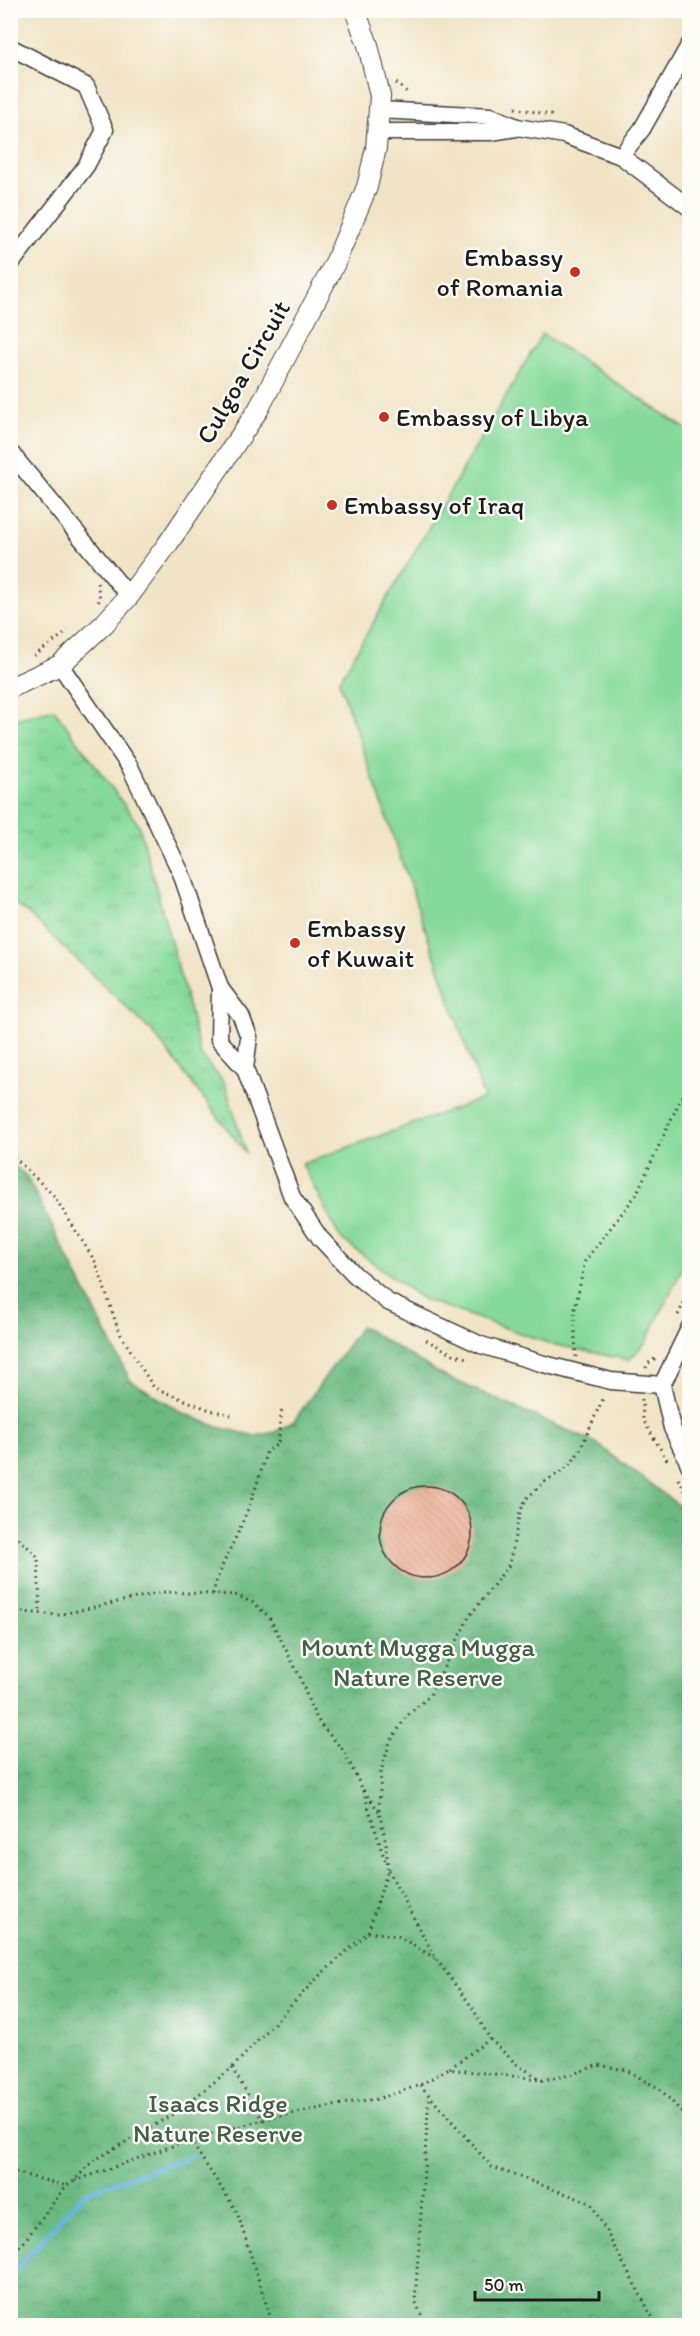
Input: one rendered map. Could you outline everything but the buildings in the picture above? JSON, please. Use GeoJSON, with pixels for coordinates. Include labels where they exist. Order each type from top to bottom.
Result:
{"type":"FeatureCollection","features":[{"type":"Feature","properties":{"kind":"street","name":"Culgoa Circuit"},"geometry":{"type":"LineString","coordinates":[[10,688],[52,669],[104,624],[129,596],[167,545],[258,410],[340,252],[367,187],[377,132],[380,96],[368,45],[355,10]]}},
{"type":"Feature","properties":{"kind":"street"},"geometry":{"type":"LineString","coordinates":[[621,156],[642,129],[690,45]]}},
{"type":"Feature","properties":{"kind":"street"},"geometry":{"type":"LineString","coordinates":[[10,47],[86,86],[105,130],[86,166],[10,265]]}},
{"type":"Feature","properties":{"kind":"street"},"geometry":{"type":"LineString","coordinates":[[379,110],[491,116],[517,127],[564,135],[621,156],[690,208]]}},
{"type":"Feature","properties":{"kind":"street"},"geometry":{"type":"LineString","coordinates":[[377,132],[491,132],[517,127]]}},
{"type":"Feature","properties":{"kind":"street"},"geometry":{"type":"LineString","coordinates":[[10,452],[129,596]]}},
{"type":"Feature","properties":{"kind":"street"},"geometry":{"type":"LineString","coordinates":[[52,669],[130,767],[181,873],[220,988],[241,1016],[249,1037],[245,1069]]}},
{"type":"Feature","properties":{"kind":"street"},"geometry":{"type":"LineString","coordinates":[[220,988],[219,1040],[245,1069],[292,1197],[320,1238],[355,1275],[388,1302],[482,1345],[576,1374],[611,1381],[662,1385]]}},
{"type":"Feature","properties":{"kind":"street"},"geometry":{"type":"LineString","coordinates":[[690,1327],[662,1385],[672,1428],[690,1466]]}},
{"type":"Feature","properties":{"kind":"path"},"geometry":{"type":"LineString","coordinates":[[96,581],[100,598],[97,605]]}},
{"type":"Feature","properties":{"kind":"path"},"geometry":{"type":"LineString","coordinates":[[52,669],[33,656],[76,625]]}},
{"type":"Feature","properties":{"kind":"path"},"geometry":{"type":"LineString","coordinates":[[576,1374],[574,1313],[585,1261],[636,1195],[681,1098],[690,1088]]}},
{"type":"Feature","properties":{"kind":"path"},"geometry":{"type":"LineString","coordinates":[[10,1153],[54,1196],[96,1263],[119,1332],[154,1388],[210,1410],[231,1415]]}},
{"type":"Feature","properties":{"kind":"path"},"geometry":{"type":"LineString","coordinates":[[419,1336],[455,1355],[477,1361]]}},
{"type":"Feature","properties":{"kind":"path"},"geometry":{"type":"LineString","coordinates":[[73,2182],[93,2161],[175,2113],[232,2068],[318,1978],[368,1932],[388,1870],[386,1843],[379,1811],[381,1772],[390,1742],[406,1717],[430,1695],[469,1617],[509,1565],[520,1512],[526,1499],[544,1482],[561,1472],[579,1452],[605,1394],[594,1392]]}},
{"type":"Feature","properties":{"kind":"path"},"geometry":{"type":"LineString","coordinates":[[634,1398],[644,1400],[643,1420],[690,1499]]}},
{"type":"Feature","properties":{"kind":"path"},"geometry":{"type":"LineString","coordinates":[[213,1594],[217,1573],[239,1530],[260,1477],[266,1452],[278,1444],[282,1407]]}},
{"type":"Feature","properties":{"kind":"path"},"geometry":{"type":"LineString","coordinates":[[10,1530],[38,1557],[40,1613]]}},
{"type":"Feature","properties":{"kind":"path"},"geometry":{"type":"LineString","coordinates":[[10,1611],[58,1615],[163,1592],[235,1595],[254,1603],[269,1617],[300,1677],[320,1724],[343,1750],[363,1790],[388,1870],[436,1959],[472,2007],[490,2038],[516,2064],[542,2080]]}},
{"type":"Feature","properties":{"kind":"path"},"geometry":{"type":"LineString","coordinates":[[363,1790],[379,1811]]}},
{"type":"Feature","properties":{"kind":"path"},"geometry":{"type":"LineString","coordinates":[[368,1932],[398,1936],[436,1959]]}},
{"type":"Feature","properties":{"kind":"path"},"geometry":{"type":"LineString","coordinates":[[10,2254],[24,2243],[66,2186],[73,2182],[189,2140],[262,2120],[378,2099],[420,2085],[448,2069],[490,2038]]}},
{"type":"Feature","properties":{"kind":"path"},"geometry":{"type":"LineString","coordinates":[[448,2069],[542,2080],[570,2075],[598,2065],[626,2070],[660,2089],[690,2121]]}},
{"type":"Feature","properties":{"kind":"path"},"geometry":{"type":"LineString","coordinates":[[232,2068],[262,2120]]}},
{"type":"Feature","properties":{"kind":"path"},"geometry":{"type":"LineString","coordinates":[[420,2085],[492,2167],[591,2204],[657,2325]]}},
{"type":"Feature","properties":{"kind":"path"},"geometry":{"type":"LineString","coordinates":[[426,2325],[414,2300],[429,2095]]}},
{"type":"Feature","properties":{"kind":"path"},"geometry":{"type":"LineString","coordinates":[[189,2140],[237,2212],[273,2325]]}},
{"type":"Feature","properties":{"kind":"path"},"geometry":{"type":"LineString","coordinates":[[10,2171],[66,2186]]}},
{"type":"Feature","properties":{"kind":"green space"},"geometry":{"type":"Polygon","coordinates":[[[542,334],[689,431],[689,1255],[646,1342],[629,1360],[551,1344],[422,1299],[340,1238],[302,1164],[484,1098],[339,681],[542,334]]]}},
{"type":"Feature","properties":{"kind":"green space"},"geometry":{"type":"Polygon","coordinates":[[[54,709],[139,825],[200,1054],[225,1084],[246,1153],[153,1033],[28,913],[11,901],[11,720],[54,709]]]}},
{"type":"Feature","properties":{"kind":"green space","name":"Mount Mugga Mugga Nature Reserve"},"geometry":{"type":"Polygon","coordinates":[[[10,1162],[27,1177],[130,1380],[183,1413],[218,1427],[256,1436],[275,1432],[294,1421],[361,1326],[442,1375],[596,1443],[682,1508],[690,1536],[689,2325],[11,2325],[10,1162]]]}},
{"type":"Feature","properties":{"kind":"waterway"},"geometry":{"type":"LineString","coordinates":[[10,2272],[15,2271],[86,2192],[192,2156]]}},
{"type":"Feature","properties":{"kind":"place","name":"Embassy of Romania"},"geometry":{"type":"Point","coordinates":[575,272]}},
{"type":"Feature","properties":{"kind":"place","name":"Embassy of Libya"},"geometry":{"type":"Point","coordinates":[384,417]}},
{"type":"Feature","properties":{"kind":"place","name":"Embassy of Iraq"},"geometry":{"type":"Point","coordinates":[332,505]}},
{"type":"Feature","properties":{"kind":"place","name":"Embassy of Kuwait"},"geometry":{"type":"Point","coordinates":[295,943]}},
{"type":"Feature","properties":{"kind":"park label","name":"Isaacs Ridge Nature Reserve"},"geometry":{"type":"Point","coordinates":[218,2118]}}]}
